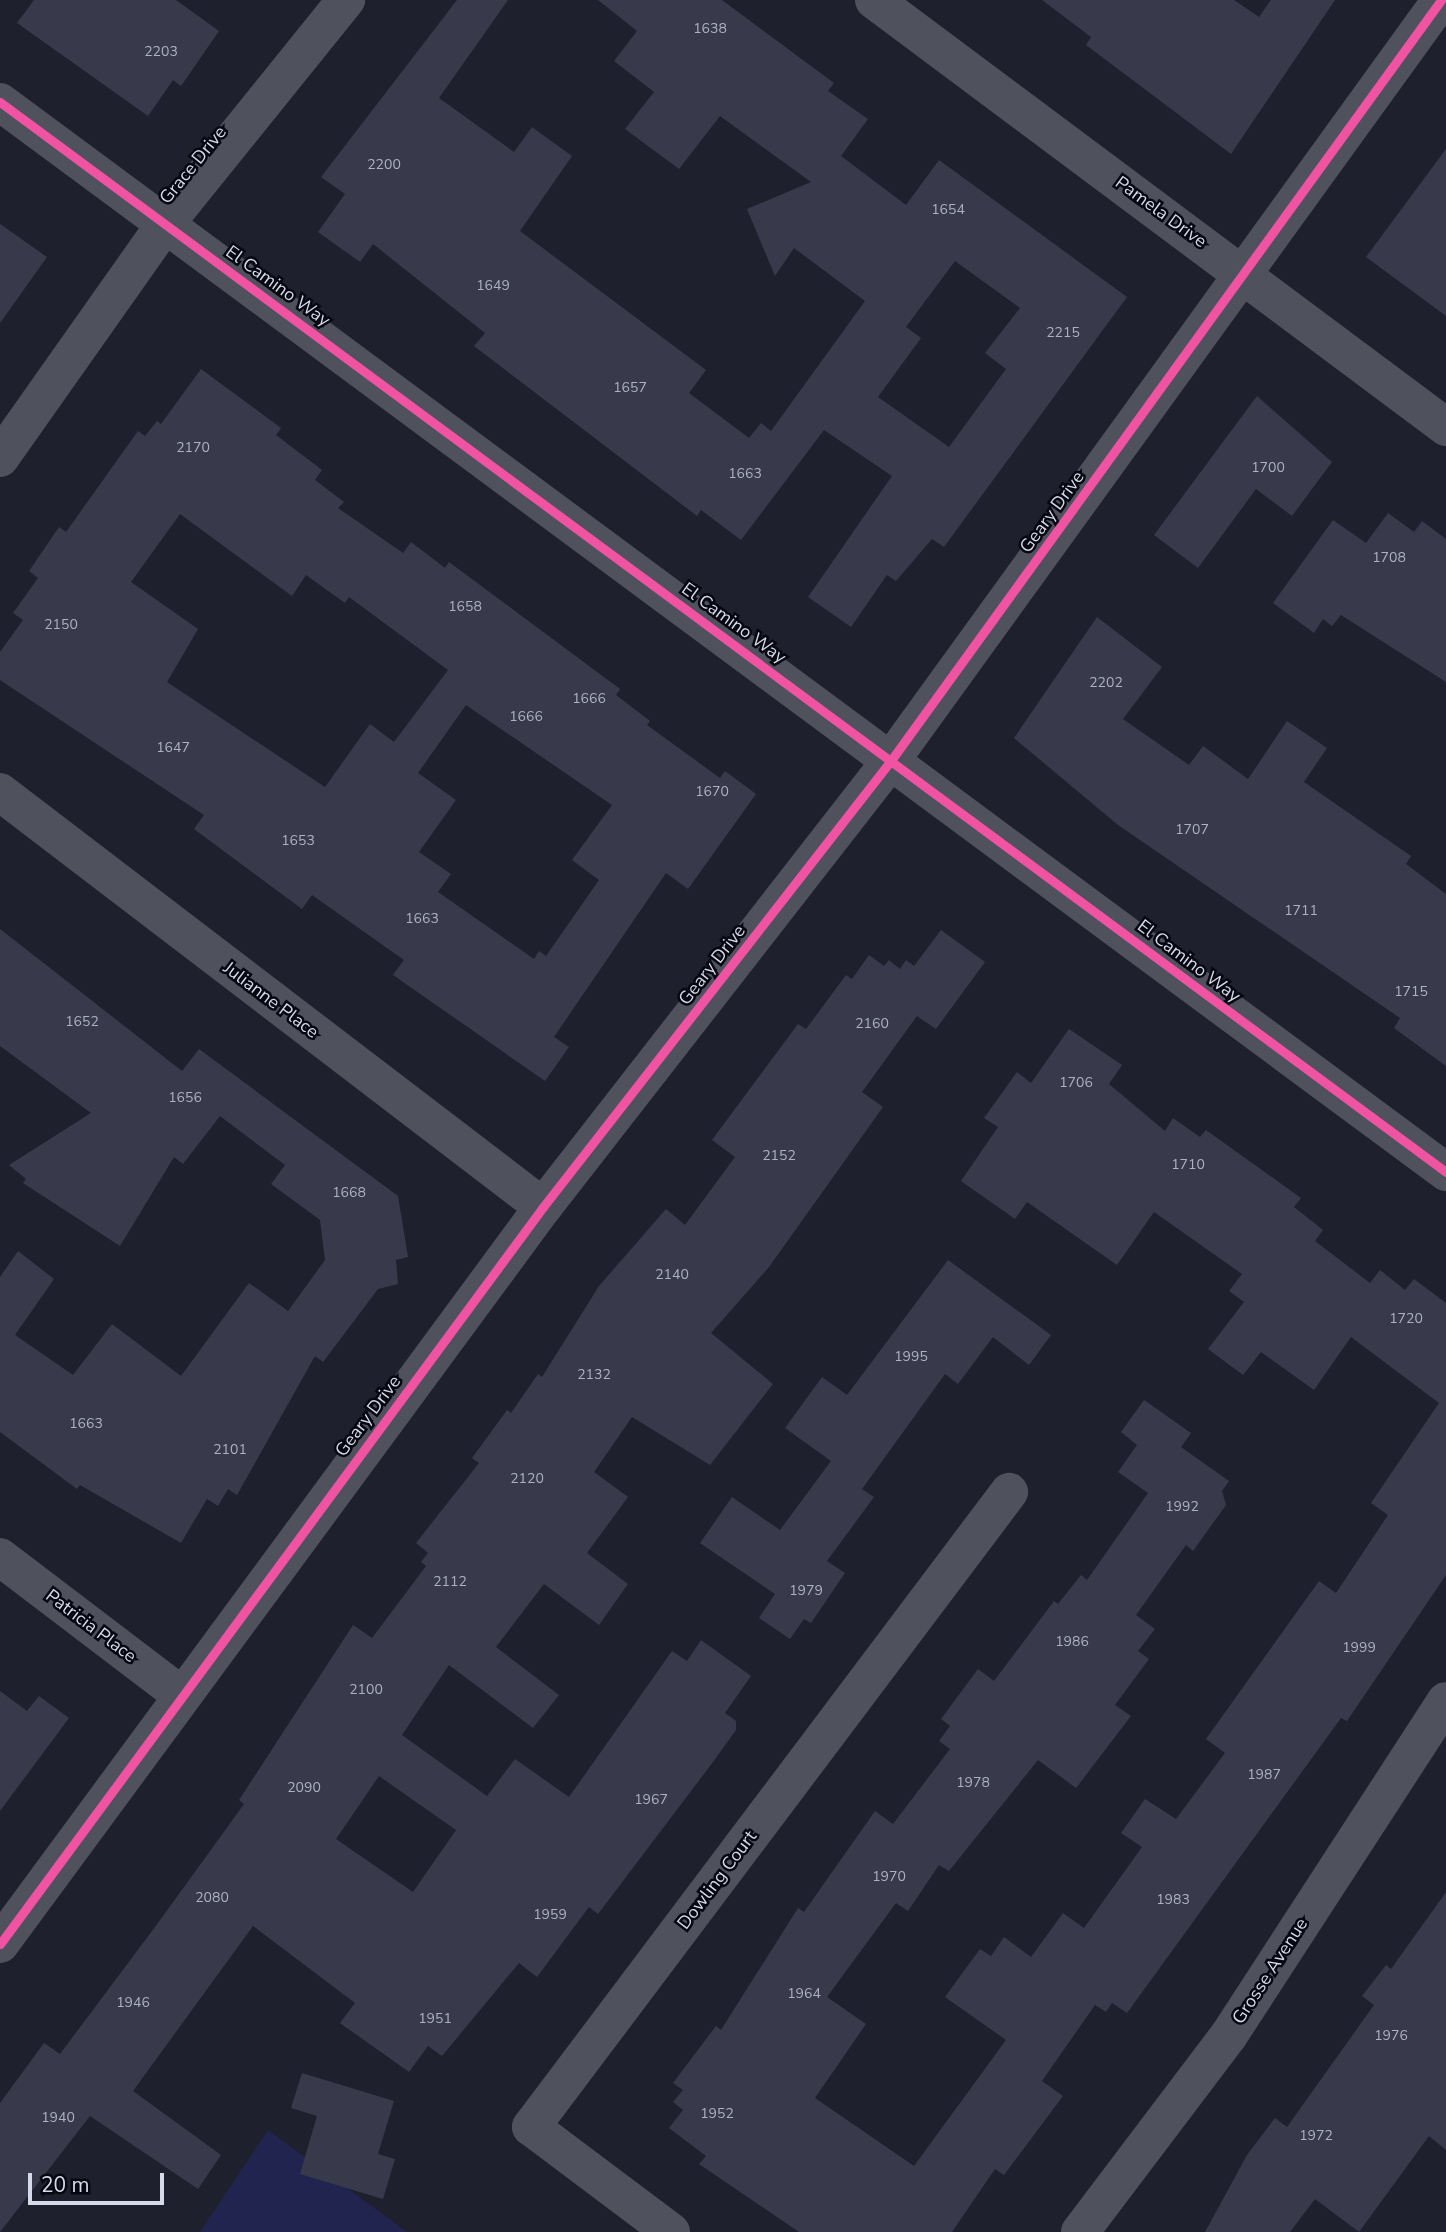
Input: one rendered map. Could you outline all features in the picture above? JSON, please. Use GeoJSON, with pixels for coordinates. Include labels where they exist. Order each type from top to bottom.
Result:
{"type":"FeatureCollection","features":[{"type":"Feature","properties":{"kind":"street","name":"Grace Drive"},"geometry":{"type":"LineString","coordinates":[[0,457],[166,223],[346,0]]}},
{"type":"Feature","properties":{"kind":"street","name":"Pamela Drive"},"geometry":{"type":"LineString","coordinates":[[874,0],[1446,427]]}},
{"type":"Feature","properties":{"kind":"street","name":"Geary Drive"},"geometry":{"type":"LineString","coordinates":[[0,1944],[543,1207],[892,759],[1441,0]]}},
{"type":"Feature","properties":{"kind":"street","name":"El Camino Way"},"geometry":{"type":"LineString","coordinates":[[0,102],[892,759],[1446,1172]]}},
{"type":"Feature","properties":{"kind":"street","name":"Julianne Place"},"geometry":{"type":"LineString","coordinates":[[0,792],[543,1207]]}},
{"type":"Feature","properties":{"kind":"street","name":"Dowling Court"},"geometry":{"type":"LineString","coordinates":[[671,2232],[531,2127],[1009,1492]]}},
{"type":"Feature","properties":{"kind":"street","name":"Patricia Place"},"geometry":{"type":"LineString","coordinates":[[0,1557],[181,1695]]}},
{"type":"Feature","properties":{"kind":"street","name":"Grosse Avenue"},"geometry":{"type":"LineString","coordinates":[[1080,2232],[1229,2035],[1446,1701]]}},
{"type":"Feature","properties":{"kind":"shaded area"},"geometry":{"type":"Polygon","coordinates":[[[268,2130],[407,2232],[200,2232],[268,2130]]]}},
{"type":"Feature","properties":{"kind":"building"},"geometry":{"type":"Polygon","coordinates":[[[34,0],[176,0],[219,31],[181,86],[173,80],[148,116],[17,23],[34,0]]]}},
{"type":"Feature","properties":{"kind":"building"},"geometry":{"type":"Polygon","coordinates":[[[457,0],[508,0],[439,98],[514,152],[532,127],[572,156],[520,231],[706,370],[689,393],[749,438],[761,423],[771,431],[865,301],[794,248],[775,276],[747,209],[811,182],[720,116],[679,169],[625,129],[654,92],[614,61],[637,31],[598,0],[722,0],[834,83],[828,91],[868,119],[841,156],[906,205],[939,160],[1127,297],[944,547],[932,539],[896,581],[887,575],[851,627],[808,597],[892,476],[824,430],[741,540],[701,510],[697,516],[474,346],[485,333],[373,244],[360,262],[318,232],[345,194],[321,177],[457,0]],[[955,261],[906,327],[921,338],[878,397],[949,447],[1006,369],[985,353],[1020,308],[955,261]]]}},
{"type":"Feature","properties":{"kind":"building"},"geometry":{"type":"Polygon","coordinates":[[[1042,0],[1234,0],[1259,17],[1271,0],[1335,0],[1231,154],[1086,45],[1091,37],[1042,0]]]}},
{"type":"Feature","properties":{"kind":"building"},"geometry":{"type":"Polygon","coordinates":[[[1446,149],[1446,316],[1366,257],[1446,149]]]}},
{"type":"Feature","properties":{"kind":"building"},"geometry":{"type":"Polygon","coordinates":[[[0,224],[47,257],[0,323],[0,224]]]}},
{"type":"Feature","properties":{"kind":"building"},"geometry":{"type":"Polygon","coordinates":[[[201,369],[281,428],[276,435],[322,470],[315,480],[344,502],[338,508],[403,553],[411,542],[445,568],[449,562],[620,689],[616,695],[650,721],[647,725],[720,778],[725,771],[756,794],[688,889],[666,873],[554,1037],[569,1047],[545,1081],[393,975],[404,960],[312,895],[302,909],[194,829],[204,815],[0,680],[0,652],[23,620],[13,613],[38,578],[29,571],[59,527],[66,532],[138,431],[145,436],[157,421],[161,424],[201,369]],[[180,514],[131,582],[198,629],[167,682],[325,787],[370,724],[394,742],[448,670],[349,597],[345,603],[306,575],[292,596],[180,514]],[[466,705],[418,773],[456,800],[419,852],[451,874],[438,892],[534,959],[539,951],[546,956],[599,880],[572,860],[612,805],[466,705]]]}},
{"type":"Feature","properties":{"kind":"building"},"geometry":{"type":"Polygon","coordinates":[[[1257,396],[1332,462],[1292,516],[1256,489],[1198,568],[1154,535],[1257,396]]]}},
{"type":"Feature","properties":{"kind":"building"},"geometry":{"type":"Polygon","coordinates":[[[1388,513],[1414,532],[1422,521],[1446,539],[1446,682],[1341,615],[1332,626],[1323,619],[1314,633],[1273,603],[1333,520],[1366,543],[1388,513]]]}},
{"type":"Feature","properties":{"kind":"building"},"geometry":{"type":"Polygon","coordinates":[[[1097,617],[1162,667],[1123,719],[1189,765],[1203,746],[1248,779],[1287,721],[1327,748],[1304,782],[1411,856],[1406,864],[1446,894],[1446,1066],[1394,1028],[1400,1018],[1118,825],[1014,738],[1097,617]]]}},
{"type":"Feature","properties":{"kind":"building"},"geometry":{"type":"Polygon","coordinates":[[[0,929],[182,1071],[199,1049],[398,1196],[408,1257],[396,1260],[398,1284],[378,1289],[323,1362],[315,1356],[237,1495],[228,1489],[218,1506],[207,1499],[181,1543],[80,1485],[77,1489],[0,1432],[0,1277],[18,1251],[54,1279],[15,1335],[73,1375],[112,1324],[181,1376],[249,1283],[288,1311],[325,1260],[320,1220],[271,1184],[285,1165],[220,1116],[183,1164],[174,1157],[120,1246],[23,1183],[26,1179],[9,1165],[91,1113],[0,1046],[0,929]]]}},
{"type":"Feature","properties":{"kind":"building"},"geometry":{"type":"Polygon","coordinates":[[[941,930],[985,962],[936,1029],[917,1016],[862,1092],[883,1107],[769,1267],[711,1333],[773,1384],[710,1465],[632,1417],[594,1472],[628,1497],[587,1553],[628,1584],[599,1625],[544,1584],[496,1647],[559,1695],[533,1728],[449,1665],[402,1735],[487,1796],[515,1759],[569,1797],[672,1651],[687,1661],[701,1640],[751,1676],[725,1713],[736,1721],[736,1730],[713,1762],[598,1914],[589,1907],[537,1977],[519,1963],[442,2056],[428,2046],[409,2072],[340,2023],[355,2003],[253,1926],[133,2091],[221,2155],[198,2189],[90,2116],[0,2232],[0,2103],[44,2043],[60,2054],[158,1923],[244,1804],[239,1800],[353,1625],[372,1638],[426,1566],[421,1562],[428,1553],[416,1543],[479,1463],[472,1458],[507,1410],[511,1413],[538,1374],[542,1377],[599,1286],[666,1209],[685,1225],[735,1157],[712,1140],[798,1024],[806,1029],[846,975],[852,979],[869,955],[884,966],[889,960],[900,969],[906,960],[914,966],[941,930]],[[379,1776],[336,1839],[413,1892],[456,1830],[379,1776]]]}},
{"type":"Feature","properties":{"kind":"building"},"geometry":{"type":"Polygon","coordinates":[[[1069,1029],[1122,1065],[1109,1084],[1165,1131],[1173,1118],[1200,1137],[1206,1130],[1301,1198],[1294,1207],[1323,1230],[1315,1241],[1370,1283],[1380,1270],[1405,1290],[1414,1279],[1446,1303],[1446,1575],[1347,1721],[1341,1718],[1127,2013],[1112,2003],[1106,2012],[1095,2005],[1042,2081],[1063,2096],[1004,2175],[995,2169],[952,2232],[799,2232],[699,2164],[706,2156],[669,2128],[683,2110],[673,2102],[683,2090],[673,2083],[716,2026],[721,2030],[798,1908],[804,1912],[875,1811],[893,1824],[950,1749],[939,1741],[950,1726],[941,1719],[978,1669],[994,1681],[1054,1601],[1058,1604],[1081,1575],[1087,1580],[1148,1493],[1118,1472],[1137,1445],[1121,1432],[1144,1400],[1191,1433],[1181,1447],[1229,1481],[1222,1491],[1226,1505],[1193,1551],[1186,1545],[1136,1615],[1155,1629],[1138,1651],[1149,1659],[1115,1705],[1131,1716],[1076,1788],[1038,1760],[949,1871],[939,1865],[908,1911],[896,1903],[827,1997],[866,2024],[815,2098],[914,2166],[1006,2040],[945,1997],[980,1949],[991,1956],[1004,1937],[1031,1957],[1063,1913],[1084,1928],[1142,1847],[1121,1833],[1145,1799],[1176,1819],[1225,1753],[1206,1739],[1319,1581],[1336,1593],[1388,1515],[1371,1503],[1439,1403],[1351,1337],[1314,1390],[1261,1352],[1243,1375],[1208,1349],[1244,1302],[1229,1291],[1242,1274],[1154,1212],[1117,1265],[1027,1202],[1015,1219],[961,1181],[998,1127],[984,1118],[1017,1072],[1031,1083],[1069,1029]]]}},
{"type":"Feature","properties":{"kind":"building"},"geometry":{"type":"Polygon","coordinates":[[[948,1260],[1051,1335],[1029,1365],[993,1337],[958,1384],[945,1374],[862,1489],[874,1497],[827,1561],[845,1573],[811,1623],[804,1619],[790,1639],[759,1618],[775,1594],[700,1543],[732,1497],[780,1530],[831,1461],[785,1428],[822,1377],[847,1395],[948,1260]]]}},
{"type":"Feature","properties":{"kind":"building"},"geometry":{"type":"Polygon","coordinates":[[[0,1691],[27,1711],[39,1696],[69,1718],[0,1811],[0,1691]]]}},
{"type":"Feature","properties":{"kind":"building"},"geometry":{"type":"Polygon","coordinates":[[[1446,1892],[1446,2150],[1429,2136],[1359,2232],[1315,2199],[1290,2232],[1205,2232],[1247,2155],[1275,2118],[1287,2127],[1374,2005],[1362,1996],[1386,1965],[1391,1969],[1446,1892]]]}},
{"type":"Feature","properties":{"kind":"building"},"geometry":{"type":"Polygon","coordinates":[[[302,2073],[394,2101],[378,2154],[395,2159],[383,2199],[300,2174],[317,2116],[291,2108],[302,2073]]]}},
{"type":"Feature","properties":{"kind":"cycle path"},"geometry":{"type":"LineString","coordinates":[[0,1944],[543,1207],[892,759],[1441,0]]}},
{"type":"Feature","properties":{"kind":"cycle path"},"geometry":{"type":"LineString","coordinates":[[0,102],[1446,1172]]}}]}
